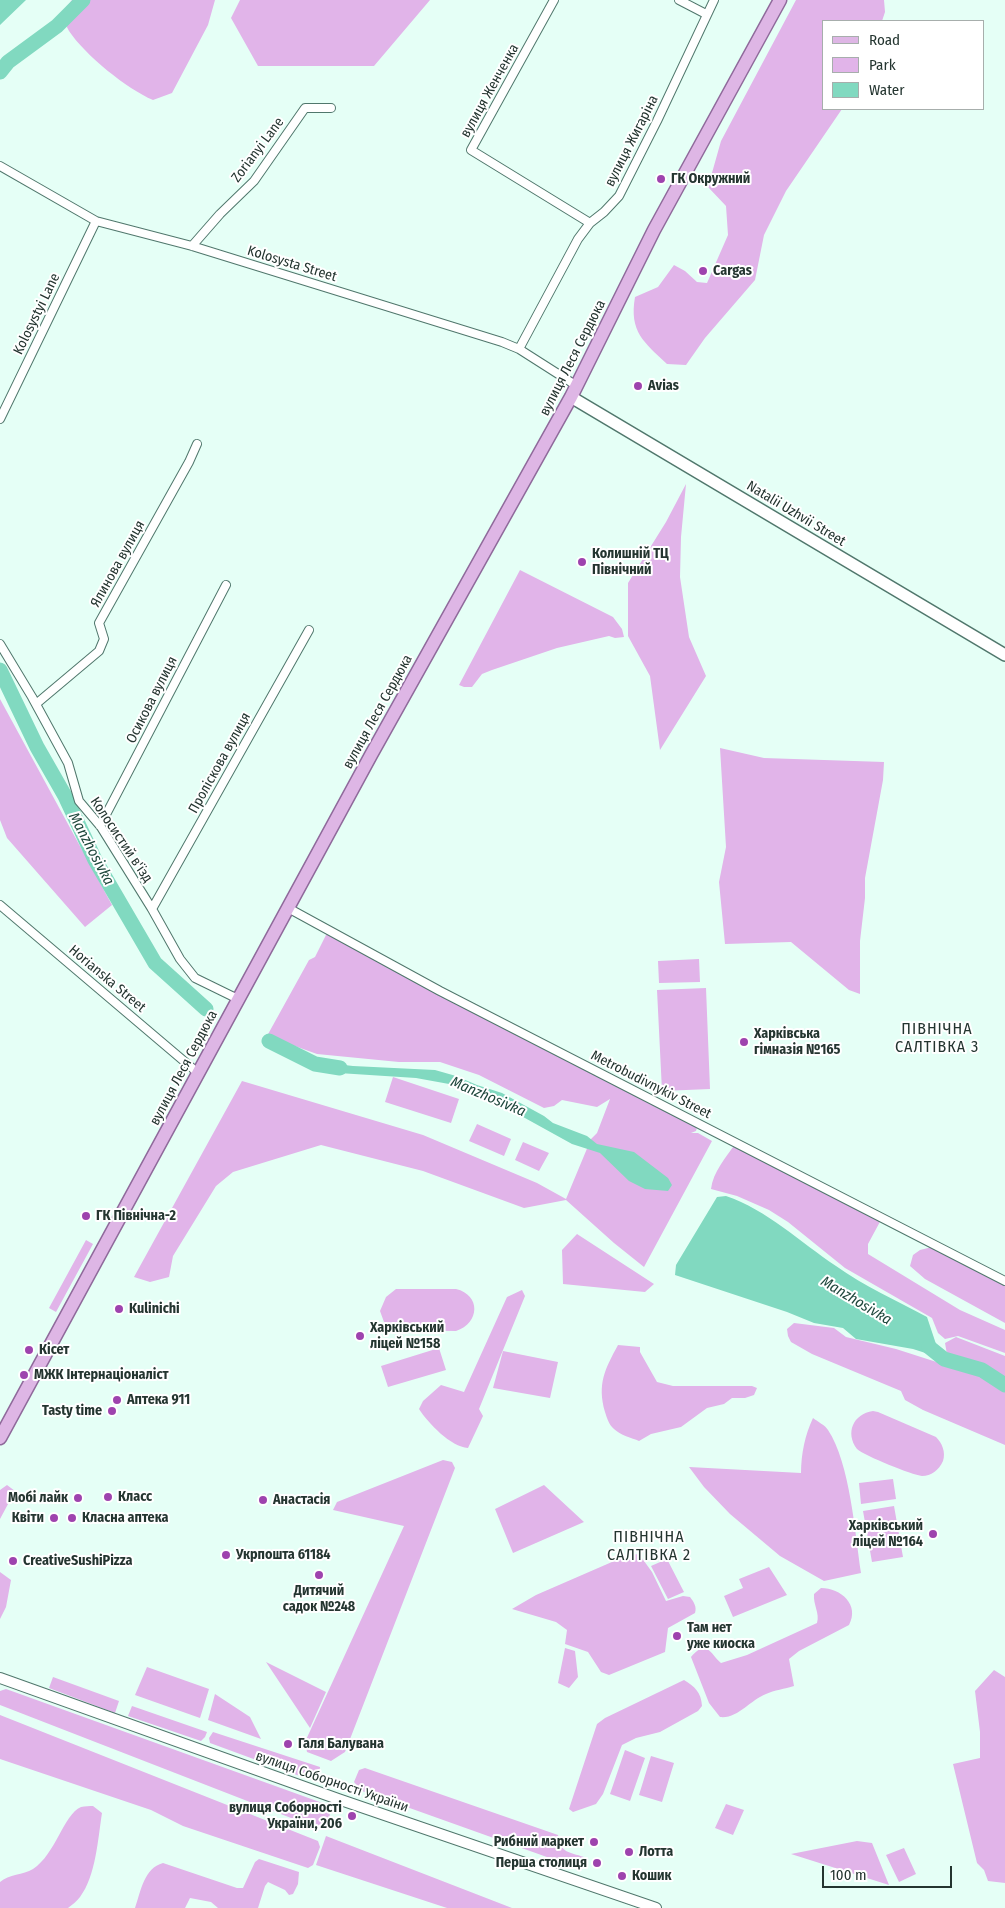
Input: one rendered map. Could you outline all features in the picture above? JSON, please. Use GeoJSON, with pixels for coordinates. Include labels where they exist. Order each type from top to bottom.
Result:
{"type":"FeatureCollection","features":[{"type":"Feature","properties":{"kind":"main road","name":"вулиця Леся Сердюка"},"geometry":{"type":"LineString","coordinates":[[0,1438],[235,1004],[574,391],[654,230],[780,0]]}},
{"type":"Feature","properties":{"kind":"main road","name":"Natalii Uzhvii Street"},"geometry":{"type":"LineString","coordinates":[[574,391],[1005,655]]}},
{"type":"Feature","properties":{"kind":"street","name":"вулиця Женченка"},"geometry":{"type":"LineString","coordinates":[[554,0],[471,150],[590,223]]}},
{"type":"Feature","properties":{"kind":"street"},"geometry":{"type":"LineString","coordinates":[[679,0],[706,14]]}},
{"type":"Feature","properties":{"kind":"street","name":"вулиця Жигаріна"},"geometry":{"type":"LineString","coordinates":[[519,348],[578,239],[590,223],[619,196],[658,121],[714,0]]}},
{"type":"Feature","properties":{"kind":"street","name":"Zorianyi Lane"},"geometry":{"type":"LineString","coordinates":[[192,246],[220,214],[254,181],[305,108],[331,108]]}},
{"type":"Feature","properties":{"kind":"street","name":"Kolosysta Street"},"geometry":{"type":"LineString","coordinates":[[0,166],[96,221],[192,246],[519,348],[574,391]]}},
{"type":"Feature","properties":{"kind":"street","name":"Kolosystyi Lane"},"geometry":{"type":"LineString","coordinates":[[0,419],[96,221]]}},
{"type":"Feature","properties":{"kind":"street","name":"Ялинова вулиця"},"geometry":{"type":"LineString","coordinates":[[36,704],[99,651],[104,639],[99,623],[189,462],[197,444]]}},
{"type":"Feature","properties":{"kind":"street","name":"Осикова вулиця"},"geometry":{"type":"LineString","coordinates":[[100,826],[226,585]]}},
{"type":"Feature","properties":{"kind":"street","name":"Проліскова вулиця"},"geometry":{"type":"LineString","coordinates":[[152,909],[309,630]]}},
{"type":"Feature","properties":{"kind":"street","name":"Колосистий в'їзд"},"geometry":{"type":"LineString","coordinates":[[0,644],[68,763],[79,801],[100,826],[152,909],[180,959],[195,978],[235,1004]]}},
{"type":"Feature","properties":{"kind":"street","name":"Horianska Street"},"geometry":{"type":"LineString","coordinates":[[0,905],[198,1073]]}},
{"type":"Feature","properties":{"kind":"street","name":"Metrobudivnykiv Street"},"geometry":{"type":"LineString","coordinates":[[288,908],[440,991],[1005,1281]]}},
{"type":"Feature","properties":{"kind":"street","name":"вулиця Соборності України"},"geometry":{"type":"LineString","coordinates":[[0,1678],[338,1799],[656,1908]]}},
{"type":"Feature","properties":{"kind":"green space"},"geometry":{"type":"Polygon","coordinates":[[[72,0],[215,0],[208,25],[172,93],[153,100],[119,80],[76,40],[68,29],[62,13],[72,0]]]}},
{"type":"Feature","properties":{"kind":"green space"},"geometry":{"type":"Polygon","coordinates":[[[240,0],[430,0],[374,66],[258,66],[231,18],[240,0]]]}},
{"type":"Feature","properties":{"kind":"green space"},"geometry":{"type":"Polygon","coordinates":[[[796,0],[884,0],[885,12],[882,20],[822,20],[822,110],[841,110],[786,191],[764,235],[755,280],[705,338],[686,365],[667,364],[651,349],[636,328],[634,319],[635,297],[658,287],[674,265],[685,271],[697,282],[707,283],[728,235],[726,206],[708,187],[721,141],[796,0]]]}},
{"type":"Feature","properties":{"kind":"green space"},"geometry":{"type":"Polygon","coordinates":[[[686,484],[681,537],[680,577],[689,637],[706,676],[660,750],[650,676],[628,636],[628,583],[666,522],[686,484]]]}},
{"type":"Feature","properties":{"kind":"green space"},"geometry":{"type":"Polygon","coordinates":[[[520,570],[613,617],[622,629],[624,637],[615,638],[609,636],[557,648],[482,674],[472,687],[459,685],[520,570]]]}},
{"type":"Feature","properties":{"kind":"green space"},"geometry":{"type":"Polygon","coordinates":[[[0,699],[112,905],[85,927],[7,838],[0,820],[0,699]]]}},
{"type":"Feature","properties":{"kind":"green space"},"geometry":{"type":"Polygon","coordinates":[[[720,748],[764,758],[884,762],[883,780],[865,878],[865,898],[860,941],[860,994],[849,990],[791,942],[725,944],[719,882],[726,847],[720,748]]]}},
{"type":"Feature","properties":{"kind":"green space"},"geometry":{"type":"Polygon","coordinates":[[[329,929],[698,1124],[696,1131],[691,1133],[698,1133],[712,1141],[644,1267],[566,1200],[524,1208],[423,1171],[321,1145],[233,1172],[216,1186],[173,1256],[169,1277],[150,1282],[134,1277],[242,1081],[423,1135],[537,1183],[566,1199],[591,1139],[597,1133],[610,1099],[597,1107],[562,1100],[554,1106],[544,1108],[479,1075],[440,1062],[399,1062],[317,1054],[267,1036],[309,960],[315,957],[329,929]]]}},
{"type":"Feature","properties":{"kind":"green space"},"geometry":{"type":"Polygon","coordinates":[[[699,959],[700,982],[659,983],[658,961],[699,959]]]}},
{"type":"Feature","properties":{"kind":"green space"},"geometry":{"type":"Polygon","coordinates":[[[706,988],[710,1089],[662,1091],[657,990],[706,988]]]}},
{"type":"Feature","properties":{"kind":"green space"},"geometry":{"type":"Polygon","coordinates":[[[393,1077],[459,1099],[451,1123],[385,1102],[393,1077]]]}},
{"type":"Feature","properties":{"kind":"green space"},"geometry":{"type":"Polygon","coordinates":[[[477,1124],[511,1139],[504,1156],[469,1141],[477,1124]]]}},
{"type":"Feature","properties":{"kind":"green space"},"geometry":{"type":"Polygon","coordinates":[[[523,1142],[549,1153],[539,1171],[515,1160],[523,1142]]]}},
{"type":"Feature","properties":{"kind":"green space"},"geometry":{"type":"Polygon","coordinates":[[[736,1143],[882,1218],[868,1244],[868,1254],[960,1310],[1005,1330],[1005,1353],[958,1336],[945,1339],[938,1333],[932,1318],[845,1268],[788,1222],[769,1210],[737,1196],[711,1189],[717,1171],[736,1143]]]}},
{"type":"Feature","properties":{"kind":"green space"},"geometry":{"type":"Polygon","coordinates":[[[577,1234],[654,1284],[645,1292],[563,1284],[562,1250],[577,1234]]]}},
{"type":"Feature","properties":{"kind":"green space"},"geometry":{"type":"Polygon","coordinates":[[[86,1240],[93,1244],[56,1312],[49,1308],[86,1240]]]}},
{"type":"Feature","properties":{"kind":"green space"},"geometry":{"type":"Polygon","coordinates":[[[932,1247],[1005,1285],[1005,1323],[925,1279],[910,1266],[913,1255],[920,1250],[932,1247]]]}},
{"type":"Feature","properties":{"kind":"green space"},"geometry":{"type":"Polygon","coordinates":[[[396,1289],[456,1289],[470,1297],[474,1309],[473,1316],[470,1322],[456,1331],[393,1330],[384,1322],[380,1311],[386,1297],[396,1289]]]}},
{"type":"Feature","properties":{"kind":"green space"},"geometry":{"type":"Polygon","coordinates":[[[522,1290],[525,1296],[479,1409],[483,1416],[468,1448],[461,1447],[440,1433],[419,1409],[423,1401],[441,1385],[464,1392],[507,1297],[522,1290]]]}},
{"type":"Feature","properties":{"kind":"green space"},"geometry":{"type":"Polygon","coordinates":[[[794,1323],[834,1328],[846,1337],[896,1349],[949,1366],[945,1343],[956,1337],[1005,1356],[1005,1445],[923,1410],[905,1400],[901,1391],[812,1354],[791,1342],[787,1329],[794,1323]]]}},
{"type":"Feature","properties":{"kind":"green space"},"geometry":{"type":"Polygon","coordinates":[[[618,1345],[640,1347],[640,1352],[657,1382],[673,1386],[752,1386],[757,1388],[754,1395],[745,1398],[732,1398],[724,1404],[707,1408],[681,1427],[651,1434],[639,1441],[623,1435],[612,1427],[605,1412],[602,1385],[606,1369],[618,1345]]]}},
{"type":"Feature","properties":{"kind":"green space"},"geometry":{"type":"Polygon","coordinates":[[[439,1348],[446,1370],[388,1387],[381,1366],[439,1348]]]}},
{"type":"Feature","properties":{"kind":"green space"},"geometry":{"type":"Polygon","coordinates":[[[503,1351],[558,1362],[550,1398],[493,1388],[503,1351]]]}},
{"type":"Feature","properties":{"kind":"green space"},"geometry":{"type":"Polygon","coordinates":[[[873,1411],[936,1437],[944,1451],[944,1458],[939,1467],[929,1475],[917,1475],[878,1460],[857,1449],[852,1437],[853,1425],[860,1416],[873,1411]]]}},
{"type":"Feature","properties":{"kind":"green space"},"geometry":{"type":"Polygon","coordinates":[[[813,1418],[828,1430],[842,1461],[854,1519],[861,1573],[824,1581],[780,1556],[730,1514],[704,1487],[689,1467],[801,1473],[804,1445],[813,1418]]]}},
{"type":"Feature","properties":{"kind":"green space"},"geometry":{"type":"Polygon","coordinates":[[[443,1460],[452,1462],[455,1468],[345,1752],[331,1761],[307,1752],[305,1742],[404,1526],[333,1510],[337,1502],[443,1460]]]}},
{"type":"Feature","properties":{"kind":"green space"},"geometry":{"type":"Polygon","coordinates":[[[893,1479],[896,1499],[861,1504],[859,1483],[893,1479]]]}},
{"type":"Feature","properties":{"kind":"green space"},"geometry":{"type":"Polygon","coordinates":[[[7,1485],[15,1491],[0,1519],[0,1490],[7,1485]]]}},
{"type":"Feature","properties":{"kind":"green space"},"geometry":{"type":"Polygon","coordinates":[[[544,1485],[584,1522],[513,1553],[495,1509],[544,1485]]]}},
{"type":"Feature","properties":{"kind":"green space"},"geometry":{"type":"Polygon","coordinates":[[[894,1506],[903,1557],[872,1562],[863,1511],[894,1506]]]}},
{"type":"Feature","properties":{"kind":"green space"},"geometry":{"type":"Polygon","coordinates":[[[639,1554],[652,1572],[666,1601],[683,1596],[690,1597],[694,1603],[695,1613],[668,1628],[665,1652],[609,1675],[601,1672],[588,1652],[565,1644],[567,1630],[556,1622],[512,1609],[536,1595],[628,1555],[639,1554]]]}},
{"type":"Feature","properties":{"kind":"green space"},"geometry":{"type":"Polygon","coordinates":[[[667,1559],[684,1592],[668,1599],[651,1566],[667,1559]]]}},
{"type":"Feature","properties":{"kind":"green space"},"geometry":{"type":"Polygon","coordinates":[[[769,1567],[787,1595],[733,1617],[724,1596],[743,1588],[739,1579],[769,1567]]]}},
{"type":"Feature","properties":{"kind":"green space"},"geometry":{"type":"Polygon","coordinates":[[[0,1572],[11,1580],[6,1607],[0,1619],[0,1572]]]}},
{"type":"Feature","properties":{"kind":"green space"},"geometry":{"type":"Polygon","coordinates":[[[821,1588],[835,1591],[847,1599],[852,1611],[849,1625],[799,1651],[789,1659],[794,1686],[769,1693],[733,1715],[720,1717],[709,1703],[691,1657],[696,1651],[705,1648],[721,1663],[747,1655],[817,1623],[818,1616],[814,1594],[821,1588]]]}},
{"type":"Feature","properties":{"kind":"green space"},"geometry":{"type":"Polygon","coordinates":[[[565,1648],[575,1651],[578,1677],[569,1688],[558,1683],[565,1648]]]}},
{"type":"Feature","properties":{"kind":"green space"},"geometry":{"type":"Polygon","coordinates":[[[266,1662],[326,1692],[310,1728],[266,1662]]]}},
{"type":"Feature","properties":{"kind":"green space"},"geometry":{"type":"Polygon","coordinates":[[[147,1667],[209,1689],[200,1718],[135,1695],[147,1667]]]}},
{"type":"Feature","properties":{"kind":"green space"},"geometry":{"type":"Polygon","coordinates":[[[994,1670],[1005,1677],[1005,1883],[988,1881],[984,1870],[977,1863],[953,1764],[980,1758],[980,1732],[975,1691],[994,1670]]]}},
{"type":"Feature","properties":{"kind":"green space"},"geometry":{"type":"Polygon","coordinates":[[[53,1677],[119,1701],[115,1713],[49,1688],[53,1677]]]}},
{"type":"Feature","properties":{"kind":"green space"},"geometry":{"type":"Polygon","coordinates":[[[684,1680],[699,1693],[702,1706],[698,1711],[660,1732],[636,1738],[622,1745],[603,1794],[596,1804],[573,1812],[569,1809],[597,1724],[605,1718],[684,1680]]]}},
{"type":"Feature","properties":{"kind":"green space"},"geometry":{"type":"Polygon","coordinates":[[[6,1689],[328,1805],[330,1815],[328,1821],[322,1830],[0,1705],[0,1691],[6,1689]]]}},
{"type":"Feature","properties":{"kind":"green space"},"geometry":{"type":"Polygon","coordinates":[[[215,1694],[250,1717],[261,1739],[208,1720],[215,1694]]]}},
{"type":"Feature","properties":{"kind":"green space"},"geometry":{"type":"Polygon","coordinates":[[[132,1706],[207,1732],[201,1741],[128,1716],[132,1706]]]}},
{"type":"Feature","properties":{"kind":"green space"},"geometry":{"type":"Polygon","coordinates":[[[0,1715],[318,1841],[320,1847],[313,1865],[308,1868],[183,1826],[151,1810],[0,1759],[0,1715]]]}},
{"type":"Feature","properties":{"kind":"green space"},"geometry":{"type":"Polygon","coordinates":[[[213,1732],[320,1767],[320,1775],[317,1779],[308,1779],[210,1743],[209,1738],[213,1732]]]}},
{"type":"Feature","properties":{"kind":"green space"},"geometry":{"type":"Polygon","coordinates":[[[625,1750],[645,1758],[630,1801],[610,1794],[625,1750]]]}},
{"type":"Feature","properties":{"kind":"green space"},"geometry":{"type":"Polygon","coordinates":[[[651,1756],[674,1763],[662,1802],[639,1795],[651,1756]]]}},
{"type":"Feature","properties":{"kind":"green space"},"geometry":{"type":"Polygon","coordinates":[[[365,1768],[558,1835],[563,1849],[584,1857],[586,1862],[582,1868],[558,1861],[362,1791],[354,1782],[359,1770],[365,1768]]]}},
{"type":"Feature","properties":{"kind":"green space"},"geometry":{"type":"Polygon","coordinates":[[[726,1804],[744,1810],[733,1835],[715,1828],[726,1804]]]}},
{"type":"Feature","properties":{"kind":"green space"},"geometry":{"type":"Polygon","coordinates":[[[93,1806],[102,1813],[98,1845],[90,1879],[79,1898],[68,1908],[0,1908],[0,1882],[8,1877],[33,1869],[48,1854],[75,1811],[81,1807],[93,1806]]]}},
{"type":"Feature","properties":{"kind":"green space"},"geometry":{"type":"Polygon","coordinates":[[[326,1836],[512,1908],[447,1908],[316,1865],[326,1836]]]}},
{"type":"Feature","properties":{"kind":"green space"},"geometry":{"type":"Polygon","coordinates":[[[857,1841],[872,1843],[889,1885],[791,1854],[857,1841]]]}},
{"type":"Feature","properties":{"kind":"green space"},"geometry":{"type":"Polygon","coordinates":[[[904,1848],[916,1874],[899,1882],[886,1855],[904,1848]]]}},
{"type":"Feature","properties":{"kind":"green space"},"geometry":{"type":"Polygon","coordinates":[[[259,1859],[299,1872],[298,1884],[293,1894],[289,1895],[285,1890],[268,1882],[258,1908],[218,1908],[211,1902],[190,1898],[185,1908],[135,1908],[147,1875],[151,1870],[163,1863],[237,1888],[243,1888],[255,1862],[259,1859]]]}},
{"type":"Feature","properties":{"kind":"water"},"geometry":{"type":"Polygon","coordinates":[[[0,0],[26,0],[0,25],[0,0]]]}},
{"type":"Feature","properties":{"kind":"water"},"geometry":{"type":"Polygon","coordinates":[[[319,1062],[353,1066],[435,1070],[456,1076],[502,1093],[553,1123],[587,1136],[597,1144],[634,1152],[668,1178],[672,1185],[668,1191],[645,1189],[629,1181],[600,1153],[572,1144],[473,1091],[416,1078],[323,1072],[319,1062]]]}},
{"type":"Feature","properties":{"kind":"water"},"geometry":{"type":"Polygon","coordinates":[[[726,1196],[755,1209],[858,1280],[927,1317],[937,1347],[944,1359],[913,1349],[856,1339],[843,1328],[814,1323],[787,1312],[675,1275],[676,1265],[717,1197],[726,1196]]]}},
{"type":"Feature","properties":{"kind":"waterway","name":"Manzhosivka"},"geometry":{"type":"LineString","coordinates":[[0,72],[8,62],[57,26],[83,0]]}},
{"type":"Feature","properties":{"kind":"waterway","name":"Manzhosivka"},"geometry":{"type":"LineString","coordinates":[[0,670],[37,747],[65,796],[95,860],[155,963],[206,1009]]}},
{"type":"Feature","properties":{"kind":"waterway","name":"Manzhosivka"},"geometry":{"type":"LineString","coordinates":[[269,1041],[315,1064],[340,1068]]}},
{"type":"Feature","properties":{"kind":"waterway","name":"Manzhosivka"},"geometry":{"type":"LineString","coordinates":[[929,1347],[944,1359],[982,1370],[1005,1385]]}},
{"type":"Feature","properties":{"kind":"place","name":"ГК Окружний"},"geometry":{"type":"Point","coordinates":[661,179]}},
{"type":"Feature","properties":{"kind":"place","name":"Cargas"},"geometry":{"type":"Point","coordinates":[703,271]}},
{"type":"Feature","properties":{"kind":"place","name":"Avias"},"geometry":{"type":"Point","coordinates":[638,386]}},
{"type":"Feature","properties":{"kind":"place","name":"Колишній ТЦ Північний"},"geometry":{"type":"Point","coordinates":[582,562]}},
{"type":"Feature","properties":{"kind":"place","name":"Харківська гімназія №165"},"geometry":{"type":"Point","coordinates":[744,1042]}},
{"type":"Feature","properties":{"kind":"place","name":"ГК Північна-2"},"geometry":{"type":"Point","coordinates":[86,1216]}},
{"type":"Feature","properties":{"kind":"place","name":"Kulinichi"},"geometry":{"type":"Point","coordinates":[119,1309]}},
{"type":"Feature","properties":{"kind":"place","name":"Харківський ліцей №158"},"geometry":{"type":"Point","coordinates":[360,1336]}},
{"type":"Feature","properties":{"kind":"place","name":"Кісет"},"geometry":{"type":"Point","coordinates":[29,1350]}},
{"type":"Feature","properties":{"kind":"place","name":"МЖК Інтернаціоналіст"},"geometry":{"type":"Point","coordinates":[24,1375]}},
{"type":"Feature","properties":{"kind":"place","name":"Аптека 911"},"geometry":{"type":"Point","coordinates":[117,1400]}},
{"type":"Feature","properties":{"kind":"place","name":"Tasty time"},"geometry":{"type":"Point","coordinates":[112,1411]}},
{"type":"Feature","properties":{"kind":"place","name":"Класс"},"geometry":{"type":"Point","coordinates":[108,1497]}},
{"type":"Feature","properties":{"kind":"place","name":"Мобі лайк"},"geometry":{"type":"Point","coordinates":[78,1498]}},
{"type":"Feature","properties":{"kind":"place","name":"Анастасія"},"geometry":{"type":"Point","coordinates":[263,1500]}},
{"type":"Feature","properties":{"kind":"place","name":"Квіти"},"geometry":{"type":"Point","coordinates":[54,1518]}},
{"type":"Feature","properties":{"kind":"place","name":"Класна аптека"},"geometry":{"type":"Point","coordinates":[72,1518]}},
{"type":"Feature","properties":{"kind":"place","name":"Харківський ліцей №164"},"geometry":{"type":"Point","coordinates":[933,1534]}},
{"type":"Feature","properties":{"kind":"place","name":"Укрпошта 61184"},"geometry":{"type":"Point","coordinates":[226,1555]}},
{"type":"Feature","properties":{"kind":"place","name":"CreativeSushiPizza"},"geometry":{"type":"Point","coordinates":[13,1561]}},
{"type":"Feature","properties":{"kind":"place","name":"Дитячий садок №248"},"geometry":{"type":"Point","coordinates":[319,1575]}},
{"type":"Feature","properties":{"kind":"place","name":"Там нет уже киоска"},"geometry":{"type":"Point","coordinates":[677,1636]}},
{"type":"Feature","properties":{"kind":"place","name":"Галя Балувана"},"geometry":{"type":"Point","coordinates":[288,1744]}},
{"type":"Feature","properties":{"kind":"place","name":"вулиця Соборності України, 206"},"geometry":{"type":"Point","coordinates":[352,1816]}},
{"type":"Feature","properties":{"kind":"place","name":"Рибний маркет"},"geometry":{"type":"Point","coordinates":[594,1842]}},
{"type":"Feature","properties":{"kind":"place","name":"Лотта"},"geometry":{"type":"Point","coordinates":[629,1852]}},
{"type":"Feature","properties":{"kind":"place","name":"Перша столиця"},"geometry":{"type":"Point","coordinates":[597,1863]}},
{"type":"Feature","properties":{"kind":"place","name":"Кошик"},"geometry":{"type":"Point","coordinates":[622,1876]}},
{"type":"Feature","properties":{"kind":"district","name":"ПІВНІЧНА САЛТІВКА 3"},"geometry":{"type":"Point","coordinates":[937,1039]}},
{"type":"Feature","properties":{"kind":"district","name":"ПІВНІЧНА САЛТІВКА 2"},"geometry":{"type":"Point","coordinates":[649,1547]}}]}
